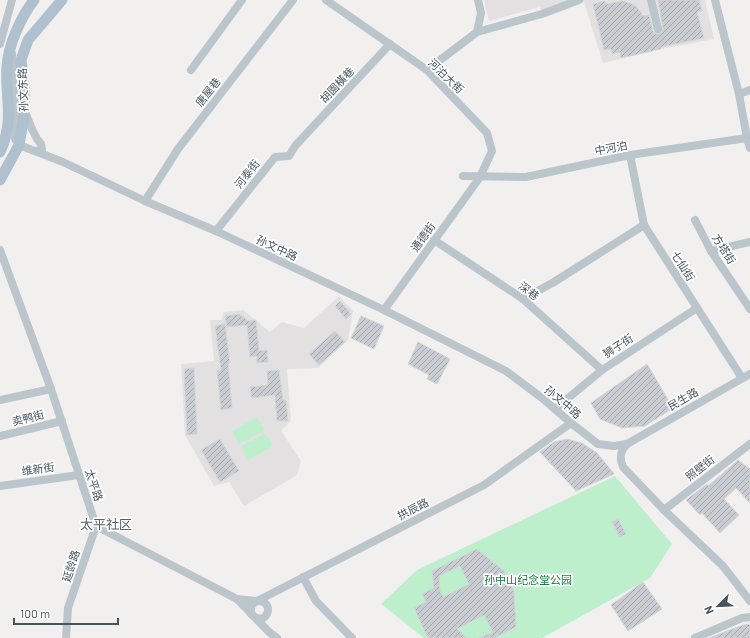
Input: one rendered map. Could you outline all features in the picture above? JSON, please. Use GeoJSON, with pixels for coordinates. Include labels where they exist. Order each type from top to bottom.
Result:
{"type":"FeatureCollection","features":[{"type":"Feature","properties":{"kind":"main road","name":"孙文东路"},"geometry":{"type":"LineString","coordinates":[[2,147],[9,122],[3,70],[6,45],[24,13],[34,0]]}},
{"type":"Feature","properties":{"kind":"main road","name":"孙文东路"},"geometry":{"type":"LineString","coordinates":[[19,145],[24,109],[24,86],[21,60],[28,40],[62,0]]}},
{"type":"Feature","properties":{"kind":"main road"},"geometry":{"type":"LineString","coordinates":[[0,180],[19,145]]}},
{"type":"Feature","properties":{"kind":"street"},"geometry":{"type":"LineString","coordinates":[[12,0],[6,45],[17,110],[16,139],[19,145]]}},
{"type":"Feature","properties":{"kind":"street"},"geometry":{"type":"LineString","coordinates":[[191,70],[242,0]]}},
{"type":"Feature","properties":{"kind":"street","name":"唐屋巷"},"geometry":{"type":"LineString","coordinates":[[145,201],[178,149],[293,0]]}},
{"type":"Feature","properties":{"kind":"street","name":"河泊大街"},"geometry":{"type":"LineString","coordinates":[[326,0],[427,70],[487,133],[492,151],[480,177]]}},
{"type":"Feature","properties":{"kind":"street"},"geometry":{"type":"LineString","coordinates":[[478,0],[481,13],[478,32]]}},
{"type":"Feature","properties":{"kind":"street"},"geometry":{"type":"LineString","coordinates":[[427,70],[478,32],[542,14],[579,0]]}},
{"type":"Feature","properties":{"kind":"street"},"geometry":{"type":"LineString","coordinates":[[651,0],[658,29]]}},
{"type":"Feature","properties":{"kind":"street"},"geometry":{"type":"LineString","coordinates":[[715,0],[739,94],[750,148]]}},
{"type":"Feature","properties":{"kind":"street","name":"胡園橫巷"},"geometry":{"type":"LineString","coordinates":[[300,140],[390,44]]}},
{"type":"Feature","properties":{"kind":"street"},"geometry":{"type":"LineString","coordinates":[[739,94],[750,90]]}},
{"type":"Feature","properties":{"kind":"street"},"geometry":{"type":"LineString","coordinates":[[24,109],[32,129],[42,146],[42,150],[36,151]]}},
{"type":"Feature","properties":{"kind":"street","name":"中河泊"},"geometry":{"type":"LineString","coordinates":[[463,176],[526,177],[630,155],[747,138]]}},
{"type":"Feature","properties":{"kind":"street","name":"河泰街"},"geometry":{"type":"LineString","coordinates":[[216,231],[275,157],[289,156],[300,140]]}},
{"type":"Feature","properties":{"kind":"street","name":"孙文中路"},"geometry":{"type":"LineString","coordinates":[[19,145],[63,162],[145,201],[216,231],[384,310],[506,371],[598,444],[614,446],[627,444]]}},
{"type":"Feature","properties":{"kind":"street","name":"七仙街"},"geometry":{"type":"LineString","coordinates":[[630,155],[644,225],[742,378]]}},
{"type":"Feature","properties":{"kind":"street","name":"通德街"},"geometry":{"type":"LineString","coordinates":[[384,310],[480,177]]}},
{"type":"Feature","properties":{"kind":"street","name":"方塔街"},"geometry":{"type":"LineString","coordinates":[[695,220],[711,251],[750,309]]}},
{"type":"Feature","properties":{"kind":"street"},"geometry":{"type":"LineString","coordinates":[[523,299],[554,282],[644,225]]}},
{"type":"Feature","properties":{"kind":"street","name":"深巷"},"geometry":{"type":"LineString","coordinates":[[434,240],[523,299],[602,370]]}},
{"type":"Feature","properties":{"kind":"street"},"geometry":{"type":"LineString","coordinates":[[711,251],[750,242]]}},
{"type":"Feature","properties":{"kind":"street","name":"太平路"},"geometry":{"type":"LineString","coordinates":[[0,250],[51,389],[96,526]]}},
{"type":"Feature","properties":{"kind":"street","name":"狮子街"},"geometry":{"type":"LineString","coordinates":[[554,409],[602,370],[697,308]]}},
{"type":"Feature","properties":{"kind":"street","name":"民生路"},"geometry":{"type":"LineString","coordinates":[[627,444],[750,374]]}},
{"type":"Feature","properties":{"kind":"street"},"geometry":{"type":"LineString","coordinates":[[0,400],[51,389]]}},
{"type":"Feature","properties":{"kind":"street","name":"卖鸭街"},"geometry":{"type":"LineString","coordinates":[[0,436],[62,421]]}},
{"type":"Feature","properties":{"kind":"street","name":"拱辰路"},"geometry":{"type":"LineString","coordinates":[[257,601],[484,485],[571,423]]}},
{"type":"Feature","properties":{"kind":"street"},"geometry":{"type":"LineString","coordinates":[[627,444],[623,448],[620,458],[623,467],[664,510],[723,566],[750,601]]}},
{"type":"Feature","properties":{"kind":"street","name":"照壁街"},"geometry":{"type":"LineString","coordinates":[[664,510],[750,444]]}},
{"type":"Feature","properties":{"kind":"street","name":"维新街"},"geometry":{"type":"LineString","coordinates":[[0,486],[79,474]]}},
{"type":"Feature","properties":{"kind":"street"},"geometry":{"type":"LineString","coordinates":[[96,526],[236,599],[254,616],[267,634],[276,638]]}},
{"type":"Feature","properties":{"kind":"street","name":"延龄路"},"geometry":{"type":"LineString","coordinates":[[66,638],[68,608],[96,526]]}},
{"type":"Feature","properties":{"kind":"street"},"geometry":{"type":"LineString","coordinates":[[303,577],[316,600],[352,638]]}},
{"type":"Feature","properties":{"kind":"street"},"geometry":{"type":"LineString","coordinates":[[267,634],[267,615],[269,609],[266,603],[271,594]]}},
{"type":"Feature","properties":{"kind":"street"},"geometry":{"type":"LineString","coordinates":[[236,599],[266,603]]}},
{"type":"Feature","properties":{"kind":"street"},"geometry":{"type":"LineString","coordinates":[[257,601],[251,608],[254,616],[262,619],[267,615]]}},
{"type":"Feature","properties":{"kind":"street"},"geometry":{"type":"LineString","coordinates":[[695,638],[742,618],[750,617]]}},
{"type":"Feature","properties":{"kind":"shaded area"},"geometry":{"type":"Polygon","coordinates":[[[484,0],[705,0],[714,39],[661,49],[603,63],[584,2],[542,17],[540,7],[489,21],[484,0]]]}},
{"type":"Feature","properties":{"kind":"shaded area"},"geometry":{"type":"Polygon","coordinates":[[[339,296],[353,311],[348,340],[318,368],[287,369],[291,421],[281,431],[301,461],[297,475],[244,506],[229,482],[214,486],[185,435],[181,364],[214,361],[210,320],[222,320],[223,312],[243,310],[270,332],[282,322],[304,328],[339,296]]]}},
{"type":"Feature","properties":{"kind":"green space"},"geometry":{"type":"Polygon","coordinates":[[[257,417],[265,430],[239,444],[232,431],[257,417]]]}},
{"type":"Feature","properties":{"kind":"green space"},"geometry":{"type":"Polygon","coordinates":[[[266,433],[273,446],[248,460],[241,446],[266,433]]]}},
{"type":"Feature","properties":{"kind":"green space","name":"孙中山纪念堂公园"},"geometry":{"type":"Polygon","coordinates":[[[615,476],[672,544],[650,578],[542,638],[424,638],[381,604],[417,570],[615,476]]]}},
{"type":"Feature","properties":{"kind":"building"},"geometry":{"type":"Polygon","coordinates":[[[658,0],[699,0],[702,11],[697,12],[704,38],[661,47],[661,49],[621,58],[620,52],[612,54],[611,49],[604,50],[593,4],[605,1],[606,4],[622,1],[630,3],[637,7],[643,16],[649,15],[654,33],[659,34],[662,33],[663,28],[658,0]]]}},
{"type":"Feature","properties":{"kind":"building"},"geometry":{"type":"Polygon","coordinates":[[[340,301],[351,314],[346,319],[335,306],[340,301]]]}},
{"type":"Feature","properties":{"kind":"building"},"geometry":{"type":"Polygon","coordinates":[[[239,314],[248,321],[256,320],[259,351],[267,350],[268,362],[257,363],[257,356],[250,357],[247,325],[227,327],[225,316],[239,314]]]}},
{"type":"Feature","properties":{"kind":"building"},"geometry":{"type":"Polygon","coordinates":[[[361,316],[384,326],[374,349],[351,338],[361,316]]]}},
{"type":"Feature","properties":{"kind":"building"},"geometry":{"type":"Polygon","coordinates":[[[225,324],[230,363],[228,363],[232,408],[221,410],[217,370],[221,370],[215,326],[225,324]]]}},
{"type":"Feature","properties":{"kind":"building"},"geometry":{"type":"Polygon","coordinates":[[[335,331],[345,342],[319,365],[309,354],[335,331]]]}},
{"type":"Feature","properties":{"kind":"building"},"geometry":{"type":"Polygon","coordinates":[[[418,342],[450,359],[437,384],[427,379],[429,375],[408,364],[418,342]]]}},
{"type":"Feature","properties":{"kind":"building"},"geometry":{"type":"Polygon","coordinates":[[[647,364],[673,408],[645,426],[622,428],[600,419],[591,403],[647,364]]]}},
{"type":"Feature","properties":{"kind":"building"},"geometry":{"type":"Polygon","coordinates":[[[194,368],[197,434],[187,435],[184,369],[194,368]]]}},
{"type":"Feature","properties":{"kind":"building"},"geometry":{"type":"Polygon","coordinates":[[[279,370],[283,400],[286,400],[288,421],[277,421],[275,395],[252,398],[250,387],[268,385],[267,371],[279,370]]]}},
{"type":"Feature","properties":{"kind":"building"},"geometry":{"type":"Polygon","coordinates":[[[220,439],[239,471],[220,482],[201,450],[220,439]]]}},
{"type":"Feature","properties":{"kind":"building"},"geometry":{"type":"Polygon","coordinates":[[[567,439],[582,443],[597,453],[614,474],[576,491],[540,452],[554,442],[567,439]]]}},
{"type":"Feature","properties":{"kind":"building"},"geometry":{"type":"Polygon","coordinates":[[[738,460],[750,469],[750,503],[736,488],[724,499],[739,515],[720,533],[702,513],[700,515],[686,500],[707,484],[708,486],[738,460]]]}},
{"type":"Feature","properties":{"kind":"building"},"geometry":{"type":"Polygon","coordinates":[[[618,519],[626,534],[620,537],[612,522],[618,519]]]}},
{"type":"Feature","properties":{"kind":"building"},"geometry":{"type":"Polygon","coordinates":[[[477,549],[504,571],[514,592],[516,627],[494,638],[479,638],[493,632],[484,615],[457,629],[467,638],[428,638],[414,608],[426,602],[422,594],[434,588],[432,571],[477,549]],[[460,566],[439,576],[440,591],[443,597],[469,584],[460,566]]]}},
{"type":"Feature","properties":{"kind":"building"},"geometry":{"type":"Polygon","coordinates":[[[643,582],[662,609],[628,631],[611,605],[643,582]]]}},
{"type":"Feature","properties":{"kind":"building"},"geometry":{"type":"Polygon","coordinates":[[[750,624],[750,638],[709,638],[743,625],[750,624]]]}},
{"type":"Feature","properties":{"kind":"district","name":"太平社区"},"geometry":{"type":"Point","coordinates":[106,524]}}]}
